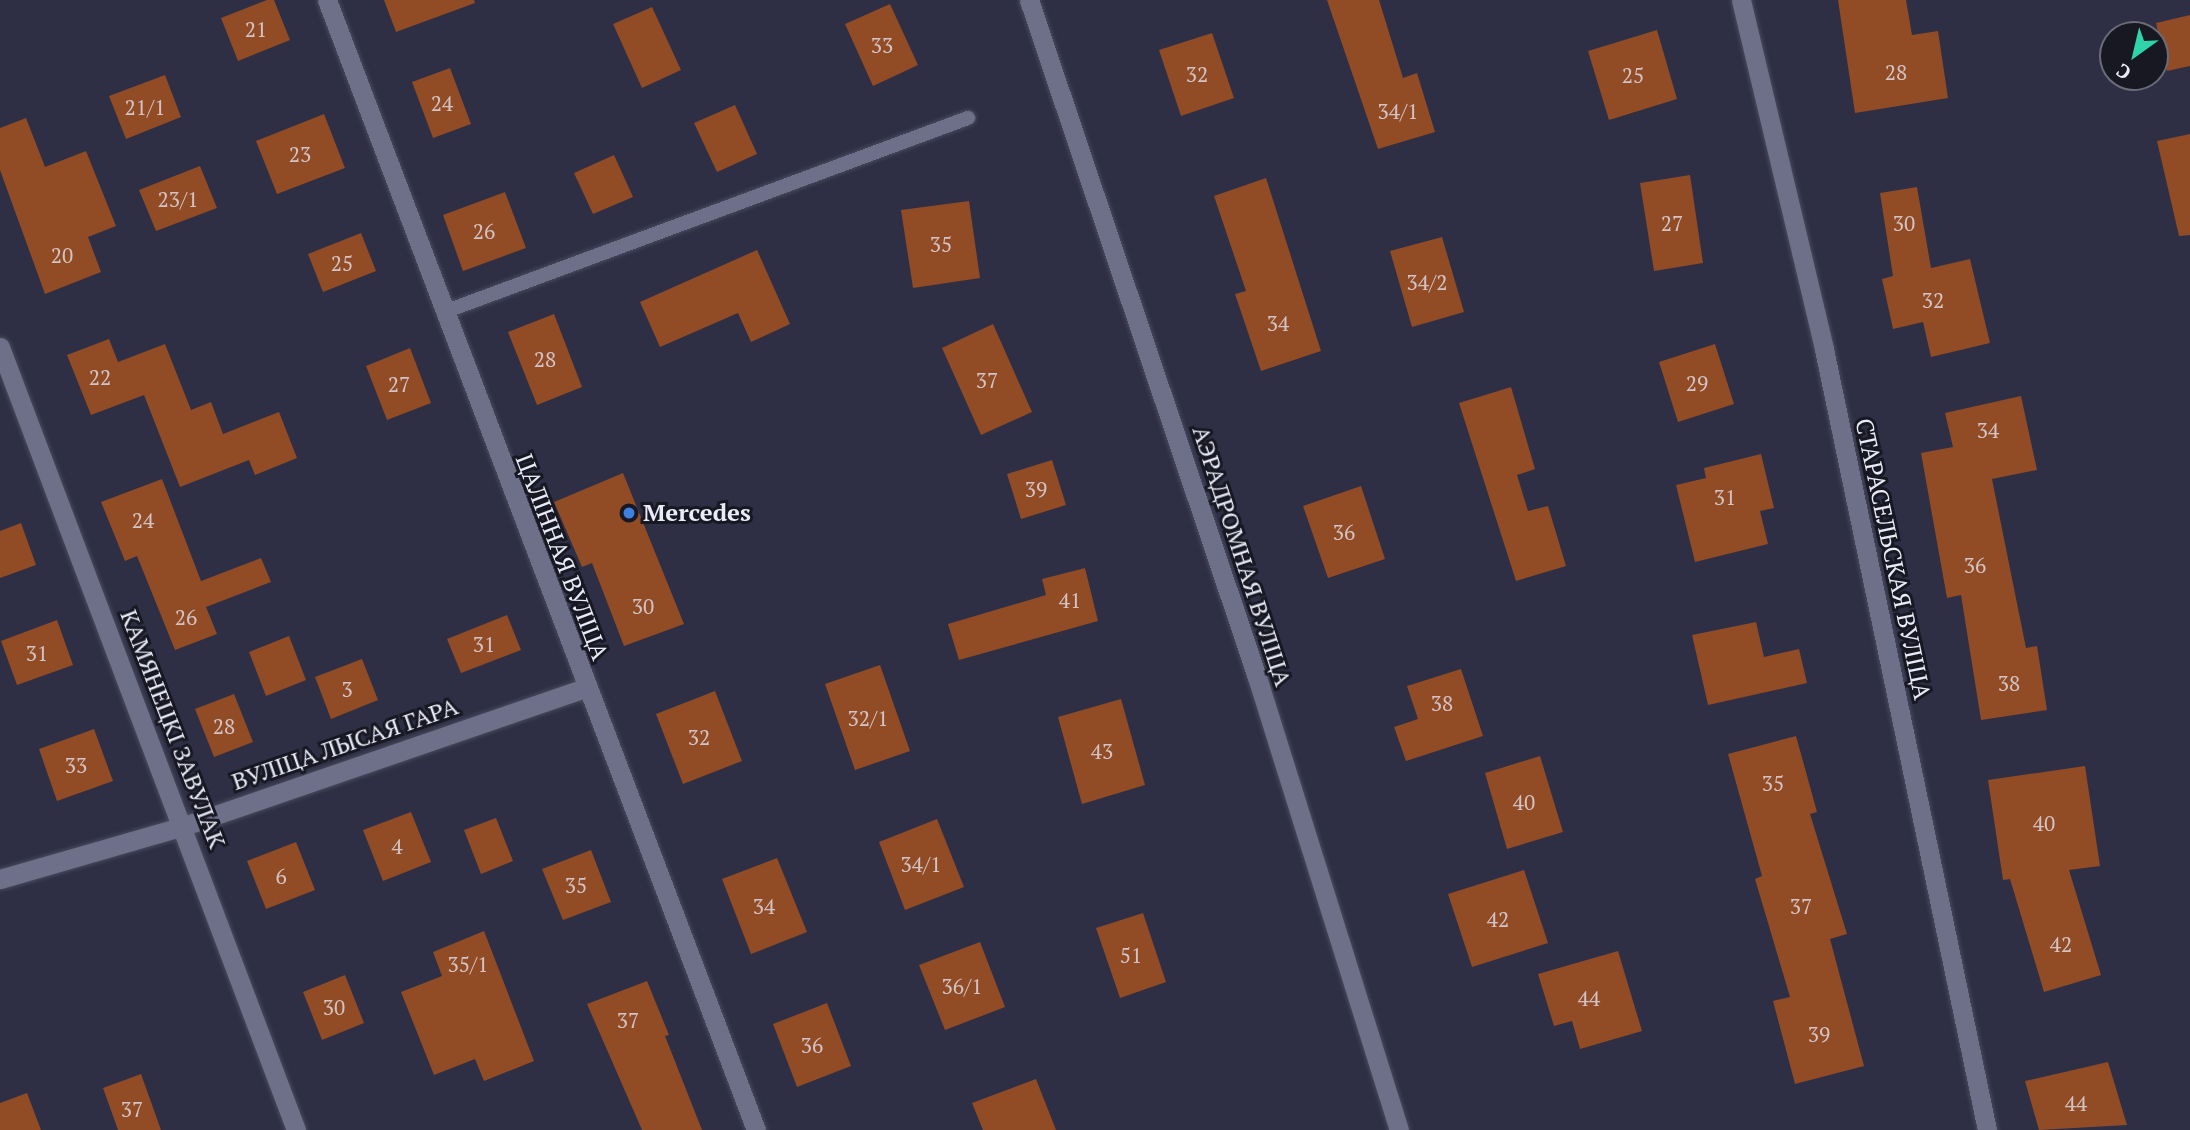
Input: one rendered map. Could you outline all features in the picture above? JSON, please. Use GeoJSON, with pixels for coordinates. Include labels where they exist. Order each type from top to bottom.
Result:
{"type":"FeatureCollection","features":[{"type":"Feature","properties":{"kind":"street","name":"ЦАЛІННАЯ ВУЛІЦА"},"geometry":{"type":"LineString","coordinates":[[327,0],[584,688],[756,1130]]}},
{"type":"Feature","properties":{"kind":"street","name":"АЭРАДРОМНАЯ ВУЛІЦА"},"geometry":{"type":"LineString","coordinates":[[1029,0],[1257,677],[1399,1130]]}},
{"type":"Feature","properties":{"kind":"street","name":"СТАРАСЕЛЬСКАЯ ВУЛІЦА"},"geometry":{"type":"LineString","coordinates":[[1741,0],[1824,349],[1987,1130]]}},
{"type":"Feature","properties":{"kind":"street","name":"КАМЯНЕЦКІ ЗАВУЛАК"},"geometry":{"type":"LineString","coordinates":[[0,346],[184,826],[296,1130]]}},
{"type":"Feature","properties":{"kind":"street","name":"ВУЛІЦА ЛЫСАЯ ГАРА"},"geometry":{"type":"LineString","coordinates":[[0,879],[184,826],[584,688]]}},
{"type":"Feature","properties":{"kind":"lane"},"geometry":{"type":"LineString","coordinates":[[444,312],[968,118]]}},
{"type":"Feature","properties":{"kind":"building"},"geometry":{"type":"Polygon","coordinates":[[[267,0],[274,0],[290,40],[238,61],[221,18],[267,0]]]}},
{"type":"Feature","properties":{"kind":"building"},"geometry":{"type":"Polygon","coordinates":[[[384,0],[474,0],[475,3],[396,32],[384,0]]]}},
{"type":"Feature","properties":{"kind":"building"},"geometry":{"type":"Polygon","coordinates":[[[1327,0],[1379,0],[1403,78],[1417,73],[1435,132],[1378,149],[1327,0]]]}},
{"type":"Feature","properties":{"kind":"building"},"geometry":{"type":"Polygon","coordinates":[[[1838,0],[1906,0],[1912,35],[1938,31],[1948,98],[1855,113],[1838,0]]]}},
{"type":"Feature","properties":{"kind":"building"},"geometry":{"type":"Polygon","coordinates":[[[890,4],[918,65],[873,86],[845,24],[890,4]]]}},
{"type":"Feature","properties":{"kind":"building"},"geometry":{"type":"Polygon","coordinates":[[[652,7],[681,70],[642,88],[613,24],[652,7]]]}},
{"type":"Feature","properties":{"kind":"building"},"geometry":{"type":"Polygon","coordinates":[[[2190,15],[2190,66],[2169,71],[2169,21],[2164,21],[2190,15]]]}},
{"type":"Feature","properties":{"kind":"building"},"geometry":{"type":"Polygon","coordinates":[[[1657,30],[1677,99],[1609,120],[1588,51],[1657,30]]]}},
{"type":"Feature","properties":{"kind":"building"},"geometry":{"type":"Polygon","coordinates":[[[1212,33],[1234,98],[1181,116],[1159,50],[1212,33]]]}},
{"type":"Feature","properties":{"kind":"building"},"geometry":{"type":"Polygon","coordinates":[[[450,68],[471,124],[433,138],[412,82],[450,68]]]}},
{"type":"Feature","properties":{"kind":"building"},"geometry":{"type":"Polygon","coordinates":[[[165,75],[181,117],[126,139],[109,96],[165,75]]]}},
{"type":"Feature","properties":{"kind":"building"},"geometry":{"type":"Polygon","coordinates":[[[735,105],[757,154],[717,172],[694,123],[735,105]]]}},
{"type":"Feature","properties":{"kind":"building"},"geometry":{"type":"Polygon","coordinates":[[[324,114],[345,168],[277,194],[256,141],[324,114]]]}},
{"type":"Feature","properties":{"kind":"building"},"geometry":{"type":"Polygon","coordinates":[[[26,118],[45,167],[86,151],[116,226],[88,237],[101,272],[45,294],[0,170],[0,128],[26,118]]]}},
{"type":"Feature","properties":{"kind":"building"},"geometry":{"type":"Polygon","coordinates":[[[2190,134],[2190,235],[2179,236],[2157,141],[2190,134]]]}},
{"type":"Feature","properties":{"kind":"building"},"geometry":{"type":"Polygon","coordinates":[[[614,155],[633,197],[593,214],[574,173],[614,155]]]}},
{"type":"Feature","properties":{"kind":"building"},"geometry":{"type":"Polygon","coordinates":[[[200,166],[217,208],[156,231],[139,190],[200,166]]]}},
{"type":"Feature","properties":{"kind":"building"},"geometry":{"type":"Polygon","coordinates":[[[1690,175],[1703,263],[1654,271],[1640,183],[1690,175]]]}},
{"type":"Feature","properties":{"kind":"building"},"geometry":{"type":"Polygon","coordinates":[[[1266,178],[1321,351],[1261,371],[1235,294],[1246,291],[1214,196],[1266,178]]]}},
{"type":"Feature","properties":{"kind":"building"},"geometry":{"type":"Polygon","coordinates":[[[1917,187],[1931,268],[1970,259],[1990,343],[1931,357],[1923,322],[1893,329],[1882,279],[1893,276],[1880,193],[1917,187]]]}},
{"type":"Feature","properties":{"kind":"building"},"geometry":{"type":"Polygon","coordinates":[[[505,192],[526,248],[463,271],[443,215],[505,192]]]}},
{"type":"Feature","properties":{"kind":"building"},"geometry":{"type":"Polygon","coordinates":[[[969,201],[980,278],[913,288],[901,210],[969,201]]]}},
{"type":"Feature","properties":{"kind":"building"},"geometry":{"type":"Polygon","coordinates":[[[361,233],[376,271],[323,292],[308,254],[361,233]]]}},
{"type":"Feature","properties":{"kind":"building"},"geometry":{"type":"Polygon","coordinates":[[[1442,237],[1464,312],[1412,327],[1390,251],[1442,237]]]}},
{"type":"Feature","properties":{"kind":"building"},"geometry":{"type":"Polygon","coordinates":[[[757,250],[790,324],[751,342],[738,313],[660,347],[640,302],[757,250]]]}},
{"type":"Feature","properties":{"kind":"building"},"geometry":{"type":"Polygon","coordinates":[[[554,314],[582,387],[537,405],[508,332],[554,314]]]}},
{"type":"Feature","properties":{"kind":"building"},"geometry":{"type":"Polygon","coordinates":[[[993,324],[1032,412],[981,435],[942,348],[993,324]]]}},
{"type":"Feature","properties":{"kind":"building"},"geometry":{"type":"Polygon","coordinates":[[[109,339],[118,362],[165,344],[191,410],[211,402],[223,434],[279,412],[297,458],[255,475],[249,460],[180,487],[144,395],[91,415],[67,355],[109,339]]]}},
{"type":"Feature","properties":{"kind":"building"},"geometry":{"type":"Polygon","coordinates":[[[1715,344],[1734,404],[1678,422],[1659,362],[1715,344]]]}},
{"type":"Feature","properties":{"kind":"building"},"geometry":{"type":"Polygon","coordinates":[[[410,348],[431,403],[387,420],[366,366],[410,348]]]}},
{"type":"Feature","properties":{"kind":"building"},"geometry":{"type":"Polygon","coordinates":[[[1511,387],[1535,469],[1517,475],[1528,511],[1548,506],[1566,566],[1516,581],[1459,403],[1511,387]]]}},
{"type":"Feature","properties":{"kind":"building"},"geometry":{"type":"Polygon","coordinates":[[[2021,396],[2037,470],[1992,479],[2026,648],[2037,646],[2047,710],[1981,720],[1961,595],[1947,598],[1921,453],[1953,447],[1945,413],[2021,396]]]}},
{"type":"Feature","properties":{"kind":"building"},"geometry":{"type":"Polygon","coordinates":[[[1761,454],[1774,508],[1760,511],[1768,544],[1695,562],[1676,485],[1706,478],[1704,468],[1761,454]]]}},
{"type":"Feature","properties":{"kind":"building"},"geometry":{"type":"Polygon","coordinates":[[[1052,460],[1066,505],[1021,519],[1007,474],[1052,460]]]}},
{"type":"Feature","properties":{"kind":"building"},"geometry":{"type":"Polygon","coordinates":[[[623,473],[684,624],[624,646],[592,563],[582,567],[554,502],[623,473]]]}},
{"type":"Feature","properties":{"kind":"building"},"geometry":{"type":"Polygon","coordinates":[[[162,479],[201,581],[261,558],[271,582],[206,607],[217,634],[175,650],[137,556],[125,561],[101,502],[162,479]]]}},
{"type":"Feature","properties":{"kind":"building"},"geometry":{"type":"Polygon","coordinates":[[[1361,486],[1385,559],[1328,578],[1303,506],[1361,486]]]}},
{"type":"Feature","properties":{"kind":"building"},"geometry":{"type":"Polygon","coordinates":[[[21,523],[36,565],[0,578],[0,531],[21,523]]]}},
{"type":"Feature","properties":{"kind":"building"},"geometry":{"type":"Polygon","coordinates":[[[1085,568],[1098,621],[959,660],[948,624],[1046,595],[1042,579],[1085,568]]]}},
{"type":"Feature","properties":{"kind":"building"},"geometry":{"type":"Polygon","coordinates":[[[507,615],[521,650],[461,673],[447,639],[507,615]]]}},
{"type":"Feature","properties":{"kind":"building"},"geometry":{"type":"Polygon","coordinates":[[[57,620],[73,665],[17,685],[1,641],[57,620]]]}},
{"type":"Feature","properties":{"kind":"building"},"geometry":{"type":"Polygon","coordinates":[[[1756,622],[1764,657],[1799,649],[1807,683],[1708,705],[1692,635],[1756,622]]]}},
{"type":"Feature","properties":{"kind":"building"},"geometry":{"type":"Polygon","coordinates":[[[289,636],[306,680],[266,696],[249,652],[289,636]]]}},
{"type":"Feature","properties":{"kind":"building"},"geometry":{"type":"Polygon","coordinates":[[[362,659],[378,700],[331,719],[315,677],[362,659]]]}},
{"type":"Feature","properties":{"kind":"building"},"geometry":{"type":"Polygon","coordinates":[[[880,665],[910,751],[855,770],[825,684],[880,665]]]}},
{"type":"Feature","properties":{"kind":"building"},"geometry":{"type":"Polygon","coordinates":[[[1461,669],[1483,736],[1406,761],[1394,727],[1418,719],[1407,686],[1461,669]]]}},
{"type":"Feature","properties":{"kind":"building"},"geometry":{"type":"Polygon","coordinates":[[[715,691],[742,761],[683,784],[656,714],[715,691]]]}},
{"type":"Feature","properties":{"kind":"building"},"geometry":{"type":"Polygon","coordinates":[[[234,694],[253,742],[214,757],[195,709],[234,694]]]}},
{"type":"Feature","properties":{"kind":"building"},"geometry":{"type":"Polygon","coordinates":[[[1121,699],[1145,785],[1082,804],[1058,717],[1121,699]]]}},
{"type":"Feature","properties":{"kind":"building"},"geometry":{"type":"Polygon","coordinates":[[[94,729],[113,781],[57,801],[39,749],[94,729]]]}},
{"type":"Feature","properties":{"kind":"building"},"geometry":{"type":"Polygon","coordinates":[[[1796,736],[1817,812],[1810,814],[1847,934],[1830,939],[1864,1066],[1795,1084],[1773,1001],[1790,997],[1755,879],[1762,876],[1728,754],[1796,736]]]}},
{"type":"Feature","properties":{"kind":"building"},"geometry":{"type":"Polygon","coordinates":[[[1540,756],[1563,832],[1507,849],[1485,773],[1540,756]]]}},
{"type":"Feature","properties":{"kind":"building"},"geometry":{"type":"Polygon","coordinates":[[[2085,766],[2100,866],[2069,870],[2101,975],[2044,992],[2010,879],[2003,880],[1988,780],[2085,766]]]}},
{"type":"Feature","properties":{"kind":"building"},"geometry":{"type":"Polygon","coordinates":[[[411,812],[431,862],[383,881],[363,830],[411,812]]]}},
{"type":"Feature","properties":{"kind":"building"},"geometry":{"type":"Polygon","coordinates":[[[496,818],[513,861],[481,874],[464,830],[496,818]]]}},
{"type":"Feature","properties":{"kind":"building"},"geometry":{"type":"Polygon","coordinates":[[[937,819],[964,887],[905,910],[879,842],[937,819]]]}},
{"type":"Feature","properties":{"kind":"building"},"geometry":{"type":"Polygon","coordinates":[[[296,842],[315,890],[266,909],[247,861],[296,842]]]}},
{"type":"Feature","properties":{"kind":"building"},"geometry":{"type":"Polygon","coordinates":[[[591,850],[611,902],[563,920],[542,869],[591,850]]]}},
{"type":"Feature","properties":{"kind":"building"},"geometry":{"type":"Polygon","coordinates":[[[777,858],[807,932],[751,954],[722,879],[777,858]]]}},
{"type":"Feature","properties":{"kind":"building"},"geometry":{"type":"Polygon","coordinates":[[[1524,870],[1548,943],[1472,967],[1448,894],[1524,870]]]}},
{"type":"Feature","properties":{"kind":"building"},"geometry":{"type":"Polygon","coordinates":[[[1143,913],[1166,982],[1120,998],[1096,928],[1143,913]]]}},
{"type":"Feature","properties":{"kind":"building"},"geometry":{"type":"Polygon","coordinates":[[[484,931],[534,1061],[484,1081],[475,1059],[434,1075],[401,992],[442,976],[433,952],[484,931]]]}},
{"type":"Feature","properties":{"kind":"building"},"geometry":{"type":"Polygon","coordinates":[[[980,942],[1005,1007],[945,1030],[919,965],[980,942]]]}},
{"type":"Feature","properties":{"kind":"building"},"geometry":{"type":"Polygon","coordinates":[[[1618,951],[1642,1031],[1580,1049],[1572,1021],[1554,1026],[1538,974],[1618,951]]]}},
{"type":"Feature","properties":{"kind":"building"},"geometry":{"type":"Polygon","coordinates":[[[345,975],[364,1023],[322,1040],[303,992],[345,975]]]}},
{"type":"Feature","properties":{"kind":"building"},"geometry":{"type":"Polygon","coordinates":[[[647,981],[669,1035],[665,1036],[702,1130],[642,1130],[587,1004],[647,981]]]}},
{"type":"Feature","properties":{"kind":"building"},"geometry":{"type":"Polygon","coordinates":[[[827,1003],[851,1066],[797,1087],[773,1024],[827,1003]]]}},
{"type":"Feature","properties":{"kind":"building"},"geometry":{"type":"Polygon","coordinates":[[[2108,1062],[2127,1125],[2039,1130],[2025,1081],[2108,1062]]]}},
{"type":"Feature","properties":{"kind":"building"},"geometry":{"type":"Polygon","coordinates":[[[141,1074],[161,1130],[118,1130],[103,1088],[141,1074]]]}},
{"type":"Feature","properties":{"kind":"building"},"geometry":{"type":"Polygon","coordinates":[[[1036,1079],[1056,1130],[983,1130],[972,1103],[1036,1079]]]}},
{"type":"Feature","properties":{"kind":"building"},"geometry":{"type":"Polygon","coordinates":[[[27,1093],[41,1130],[0,1130],[0,1103],[27,1093]]]}},
{"type":"Feature","properties":{"kind":"place","name":"Mercedes"},"geometry":{"type":"Point","coordinates":[629,513]}}]}
